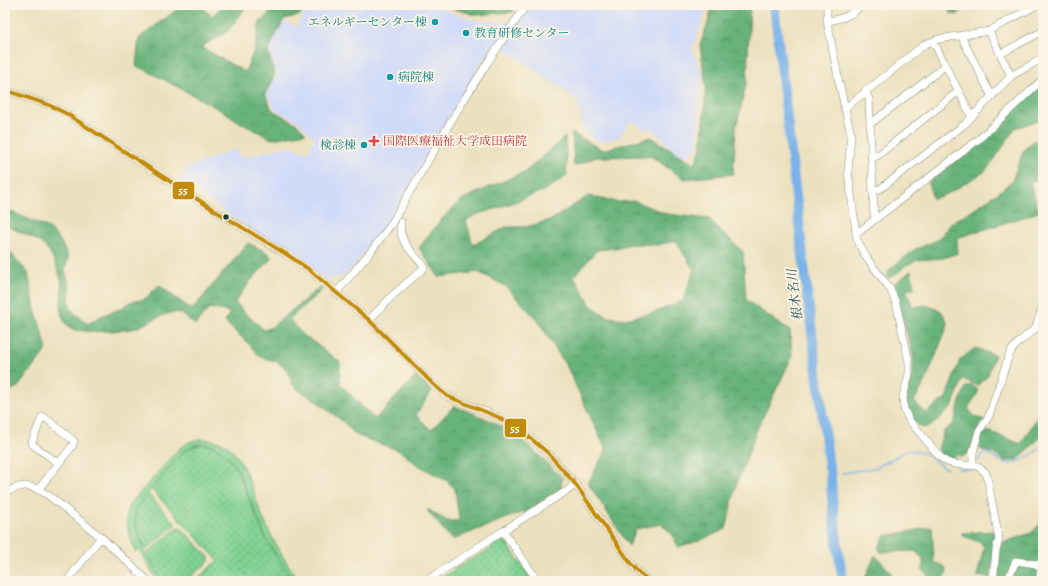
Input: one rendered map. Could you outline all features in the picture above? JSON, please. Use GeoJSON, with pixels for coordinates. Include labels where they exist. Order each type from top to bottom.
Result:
{"type":"FeatureCollection","features":[{"type":"Feature","properties":{"kind":"street"},"geometry":{"type":"LineString","coordinates":[[337,292],[390,226],[461,105],[526,5]]}},
{"type":"Feature","properties":{"kind":"street"},"geometry":{"type":"LineString","coordinates":[[827,5],[827,21],[851,135],[848,171],[857,240],[861,249],[890,289],[896,303],[909,362],[909,374],[903,397],[904,409],[920,434],[940,457],[947,462],[954,464],[973,465],[982,469],[988,476],[999,539],[996,550],[994,573],[991,581]]}},
{"type":"Feature","properties":{"kind":"street"},"geometry":{"type":"LineString","coordinates":[[827,21],[850,16],[862,5]]}},
{"type":"Feature","properties":{"kind":"street"},"geometry":{"type":"LineString","coordinates":[[844,107],[849,105],[925,44],[962,35],[989,31],[1037,5]]}},
{"type":"Feature","properties":{"kind":"street"},"geometry":{"type":"LineString","coordinates":[[989,31],[1011,76]]}},
{"type":"Feature","properties":{"kind":"street"},"geometry":{"type":"LineString","coordinates":[[1000,54],[1043,31]]}},
{"type":"Feature","properties":{"kind":"street"},"geometry":{"type":"LineString","coordinates":[[962,35],[963,40],[990,93],[993,95]]}},
{"type":"Feature","properties":{"kind":"street"},"geometry":{"type":"LineString","coordinates":[[933,41],[972,117]]}},
{"type":"Feature","properties":{"kind":"street"},"geometry":{"type":"LineString","coordinates":[[872,190],[880,189],[965,124],[1011,76],[1043,58]]}},
{"type":"Feature","properties":{"kind":"street"},"geometry":{"type":"LineString","coordinates":[[870,122],[874,121],[945,66]]}},
{"type":"Feature","properties":{"kind":"street"},"geometry":{"type":"LineString","coordinates":[[856,232],[860,231],[876,219],[979,139],[1043,78]]}},
{"type":"Feature","properties":{"kind":"street"},"geometry":{"type":"LineString","coordinates":[[5,90],[39,100],[67,114],[217,212],[286,254],[337,292],[441,391],[455,400],[498,417],[519,430],[548,453],[576,485],[631,564],[649,581]]}},
{"type":"Feature","properties":{"kind":"street"},"geometry":{"type":"LineString","coordinates":[[865,91],[869,99],[872,190],[874,215],[876,219]]}},
{"type":"Feature","properties":{"kind":"street"},"geometry":{"type":"LineString","coordinates":[[871,157],[877,156],[958,91]]}},
{"type":"Feature","properties":{"kind":"street"},"geometry":{"type":"LineString","coordinates":[[368,320],[393,295],[424,268],[424,265],[404,242],[400,231],[401,222]]}},
{"type":"Feature","properties":{"kind":"street"},"geometry":{"type":"LineString","coordinates":[[973,465],[973,452],[976,442],[980,431],[989,416],[1011,351],[1020,341],[1036,328],[1043,304]]}},
{"type":"Feature","properties":{"kind":"street"},"geometry":{"type":"LineString","coordinates":[[38,490],[73,445],[74,441],[42,417],[32,442],[33,445],[58,463]]}},
{"type":"Feature","properties":{"kind":"street"},"geometry":{"type":"LineString","coordinates":[[5,493],[25,485],[48,495],[101,537],[148,581]]}},
{"type":"Feature","properties":{"kind":"street"},"geometry":{"type":"LineString","coordinates":[[426,581],[576,485]]}},
{"type":"Feature","properties":{"kind":"street"},"geometry":{"type":"LineString","coordinates":[[503,531],[538,581]]}},
{"type":"Feature","properties":{"kind":"street"},"geometry":{"type":"LineString","coordinates":[[67,581],[101,537]]}},
{"type":"Feature","properties":{"kind":"street"},"geometry":{"type":"LineString","coordinates":[[1007,581],[1016,561],[1036,564],[1041,569],[1039,581]]}},
{"type":"Feature","properties":{"kind":"shaded area","name":"国際医療福祉大学成田病院"},"geometry":{"type":"Polygon","coordinates":[[[310,5],[383,5],[387,7],[397,5],[430,5],[474,20],[505,22],[518,25],[532,5],[708,5],[692,49],[702,74],[697,146],[688,156],[677,153],[667,145],[665,140],[650,128],[644,129],[634,122],[630,122],[619,137],[599,142],[584,131],[576,99],[495,42],[451,113],[388,223],[346,275],[327,280],[178,180],[189,167],[236,149],[241,158],[290,146],[307,153],[315,138],[297,121],[276,110],[266,94],[277,75],[269,51],[284,21],[296,27],[310,5]]]}},
{"type":"Feature","properties":{"kind":"green space"},"geometry":{"type":"Polygon","coordinates":[[[183,5],[199,5],[212,16],[224,5],[247,5],[228,31],[201,47],[245,72],[255,48],[260,22],[277,5],[307,5],[300,15],[284,19],[268,51],[275,74],[265,94],[272,110],[297,124],[306,133],[272,139],[241,123],[228,114],[136,66],[139,38],[183,5]]]}},
{"type":"Feature","properties":{"kind":"green space"},"geometry":{"type":"Polygon","coordinates":[[[441,5],[517,5],[512,12],[476,15],[441,5]]]}},
{"type":"Feature","properties":{"kind":"green space"},"geometry":{"type":"Polygon","coordinates":[[[712,5],[750,5],[747,80],[736,128],[733,174],[684,179],[651,156],[596,157],[574,166],[572,133],[603,150],[651,137],[695,164],[701,148],[706,87],[700,45],[708,23],[712,5]]]}},
{"type":"Feature","properties":{"kind":"green space"},"geometry":{"type":"Polygon","coordinates":[[[947,5],[967,5],[957,15],[950,13],[947,5]]]}},
{"type":"Feature","properties":{"kind":"green space"},"geometry":{"type":"Polygon","coordinates":[[[1043,85],[1043,119],[1015,128],[992,163],[984,172],[949,193],[933,199],[928,183],[989,135],[1030,95],[1043,85]]]}},
{"type":"Feature","properties":{"kind":"green space"},"geometry":{"type":"Polygon","coordinates":[[[565,137],[567,176],[547,189],[507,205],[475,215],[466,221],[473,245],[506,227],[526,227],[551,220],[588,196],[617,202],[634,201],[667,214],[709,219],[743,252],[746,300],[790,331],[792,357],[758,427],[736,486],[726,529],[701,540],[678,547],[673,535],[661,524],[636,529],[629,546],[588,483],[606,450],[568,369],[537,319],[504,285],[478,272],[439,277],[419,248],[440,221],[461,200],[526,171],[565,137]],[[676,241],[657,245],[631,244],[597,250],[574,276],[591,306],[608,317],[625,319],[653,313],[683,301],[694,270],[676,241]]]}},
{"type":"Feature","properties":{"kind":"green space"},"geometry":{"type":"Polygon","coordinates":[[[1043,139],[1043,177],[1030,182],[1039,212],[957,238],[958,253],[943,258],[918,260],[906,265],[889,278],[887,276],[890,269],[914,250],[935,241],[943,234],[950,224],[998,193],[1012,181],[1024,150],[1033,141],[1043,139]]]}},
{"type":"Feature","properties":{"kind":"green space"},"geometry":{"type":"Polygon","coordinates":[[[5,209],[49,228],[61,242],[68,257],[65,271],[70,287],[69,304],[73,312],[88,324],[101,316],[122,308],[130,302],[145,299],[159,285],[192,310],[248,243],[268,253],[272,258],[252,279],[235,302],[264,330],[272,327],[320,287],[322,290],[289,319],[302,334],[340,362],[340,384],[375,419],[416,376],[432,391],[416,415],[431,430],[454,406],[487,419],[514,434],[535,452],[562,478],[561,489],[526,512],[522,512],[452,540],[427,510],[447,521],[458,521],[459,518],[455,489],[447,481],[418,465],[400,451],[358,436],[342,421],[299,390],[292,384],[288,371],[276,361],[260,357],[250,345],[225,322],[230,312],[209,308],[196,325],[181,314],[174,313],[163,315],[136,328],[124,330],[85,331],[73,329],[67,325],[61,313],[61,279],[51,254],[40,242],[5,225],[5,209]]]}},
{"type":"Feature","properties":{"kind":"green space"},"geometry":{"type":"Polygon","coordinates":[[[5,246],[28,273],[35,309],[47,349],[18,387],[5,392],[6,313],[5,246]]]}},
{"type":"Feature","properties":{"kind":"green space"},"geometry":{"type":"Polygon","coordinates":[[[911,271],[914,289],[906,290],[913,307],[926,305],[941,311],[948,325],[925,382],[914,401],[926,413],[946,398],[960,360],[975,348],[995,355],[987,377],[978,386],[963,379],[952,407],[931,426],[921,428],[915,422],[908,410],[907,397],[913,370],[913,356],[893,288],[894,284],[911,271]]]}},
{"type":"Feature","properties":{"kind":"green space"},"geometry":{"type":"Polygon","coordinates":[[[971,385],[977,389],[978,393],[968,408],[974,416],[984,420],[977,431],[969,452],[962,457],[955,454],[954,461],[942,456],[938,449],[944,431],[954,423],[960,401],[966,387],[971,385]]]}},
{"type":"Feature","properties":{"kind":"green space"},"geometry":{"type":"Polygon","coordinates":[[[1043,407],[1043,434],[1022,456],[1016,460],[1005,461],[994,454],[976,447],[982,432],[991,432],[1021,444],[1043,407]]]}},
{"type":"Feature","properties":{"kind":"green space"},"geometry":{"type":"Polygon","coordinates":[[[200,439],[222,443],[237,457],[248,478],[261,513],[280,552],[299,581],[293,581],[267,541],[238,470],[228,456],[208,444],[192,446],[184,451],[136,507],[136,526],[139,536],[147,555],[162,581],[157,581],[140,550],[135,552],[127,522],[130,504],[179,449],[189,442],[200,439]]]}},
{"type":"Feature","properties":{"kind":"green space"},"geometry":{"type":"Polygon","coordinates":[[[203,444],[213,446],[221,450],[234,463],[267,541],[293,581],[195,581],[218,560],[151,489],[184,451],[193,446],[203,444]]]}},
{"type":"Feature","properties":{"kind":"green space"},"geometry":{"type":"Polygon","coordinates":[[[147,493],[175,523],[175,525],[146,550],[136,527],[135,515],[137,508],[147,493]]]}},
{"type":"Feature","properties":{"kind":"green space"},"geometry":{"type":"Polygon","coordinates":[[[1043,521],[1043,581],[995,581],[999,569],[999,551],[1002,543],[1031,533],[1043,521]]]}},
{"type":"Feature","properties":{"kind":"green space"},"geometry":{"type":"Polygon","coordinates":[[[180,527],[209,557],[209,561],[186,581],[162,581],[147,553],[180,527]]]}},
{"type":"Feature","properties":{"kind":"green space"},"geometry":{"type":"Polygon","coordinates":[[[932,527],[934,562],[945,567],[947,573],[940,581],[932,581],[923,570],[923,559],[915,551],[881,552],[878,548],[885,536],[932,527]]]}},
{"type":"Feature","properties":{"kind":"green space"},"geometry":{"type":"Polygon","coordinates":[[[993,531],[996,539],[990,578],[977,576],[984,547],[981,543],[962,535],[962,533],[993,531]]]}},
{"type":"Feature","properties":{"kind":"green space"},"geometry":{"type":"Polygon","coordinates":[[[495,540],[505,541],[533,581],[437,581],[462,564],[490,550],[495,540]]]}},
{"type":"Feature","properties":{"kind":"green space"},"geometry":{"type":"Polygon","coordinates":[[[875,555],[892,574],[886,581],[864,581],[875,555]]]}},
{"type":"Feature","properties":{"kind":"waterway","name":"根木名川"},"geometry":{"type":"LineString","coordinates":[[774,5],[808,300],[831,474],[832,497],[843,581]]}},
{"type":"Feature","properties":{"kind":"waterway"},"geometry":{"type":"LineString","coordinates":[[978,461],[984,452],[1001,461],[1013,463],[1035,452],[1043,446]]}},
{"type":"Feature","properties":{"kind":"waterway"},"geometry":{"type":"LineString","coordinates":[[842,473],[876,468],[908,450],[925,453],[944,468],[948,468]]}},
{"type":"Feature","properties":{"kind":"waterway"},"geometry":{"type":"LineString","coordinates":[[957,469],[972,469]]}},
{"type":"Feature","properties":{"kind":"waterway","name":"根木名川"},"geometry":{"type":"LineString","coordinates":[[832,477],[836,475]]}},
{"type":"Feature","properties":{"kind":"transit line","name":"55"},"geometry":{"type":"LineString","coordinates":[[5,90],[49,105],[67,114],[217,212],[307,268],[369,320],[447,396],[498,417],[529,437],[548,453],[576,485],[631,564],[640,574],[650,581]]}},
{"type":"Feature","properties":{"kind":"place","name":"エネルギーセンター棟"},"geometry":{"type":"Point","coordinates":[435,22]}},
{"type":"Feature","properties":{"kind":"place","name":"教育研修センター"},"geometry":{"type":"Point","coordinates":[466,33]}},
{"type":"Feature","properties":{"kind":"place","name":"病院棟"},"geometry":{"type":"Point","coordinates":[390,77]}},
{"type":"Feature","properties":{"kind":"place","name":"国際医療福祉大学成田病院"},"geometry":{"type":"Point","coordinates":[374,141]}},
{"type":"Feature","properties":{"kind":"place","name":"検診棟"},"geometry":{"type":"Point","coordinates":[364,145]}}]}
